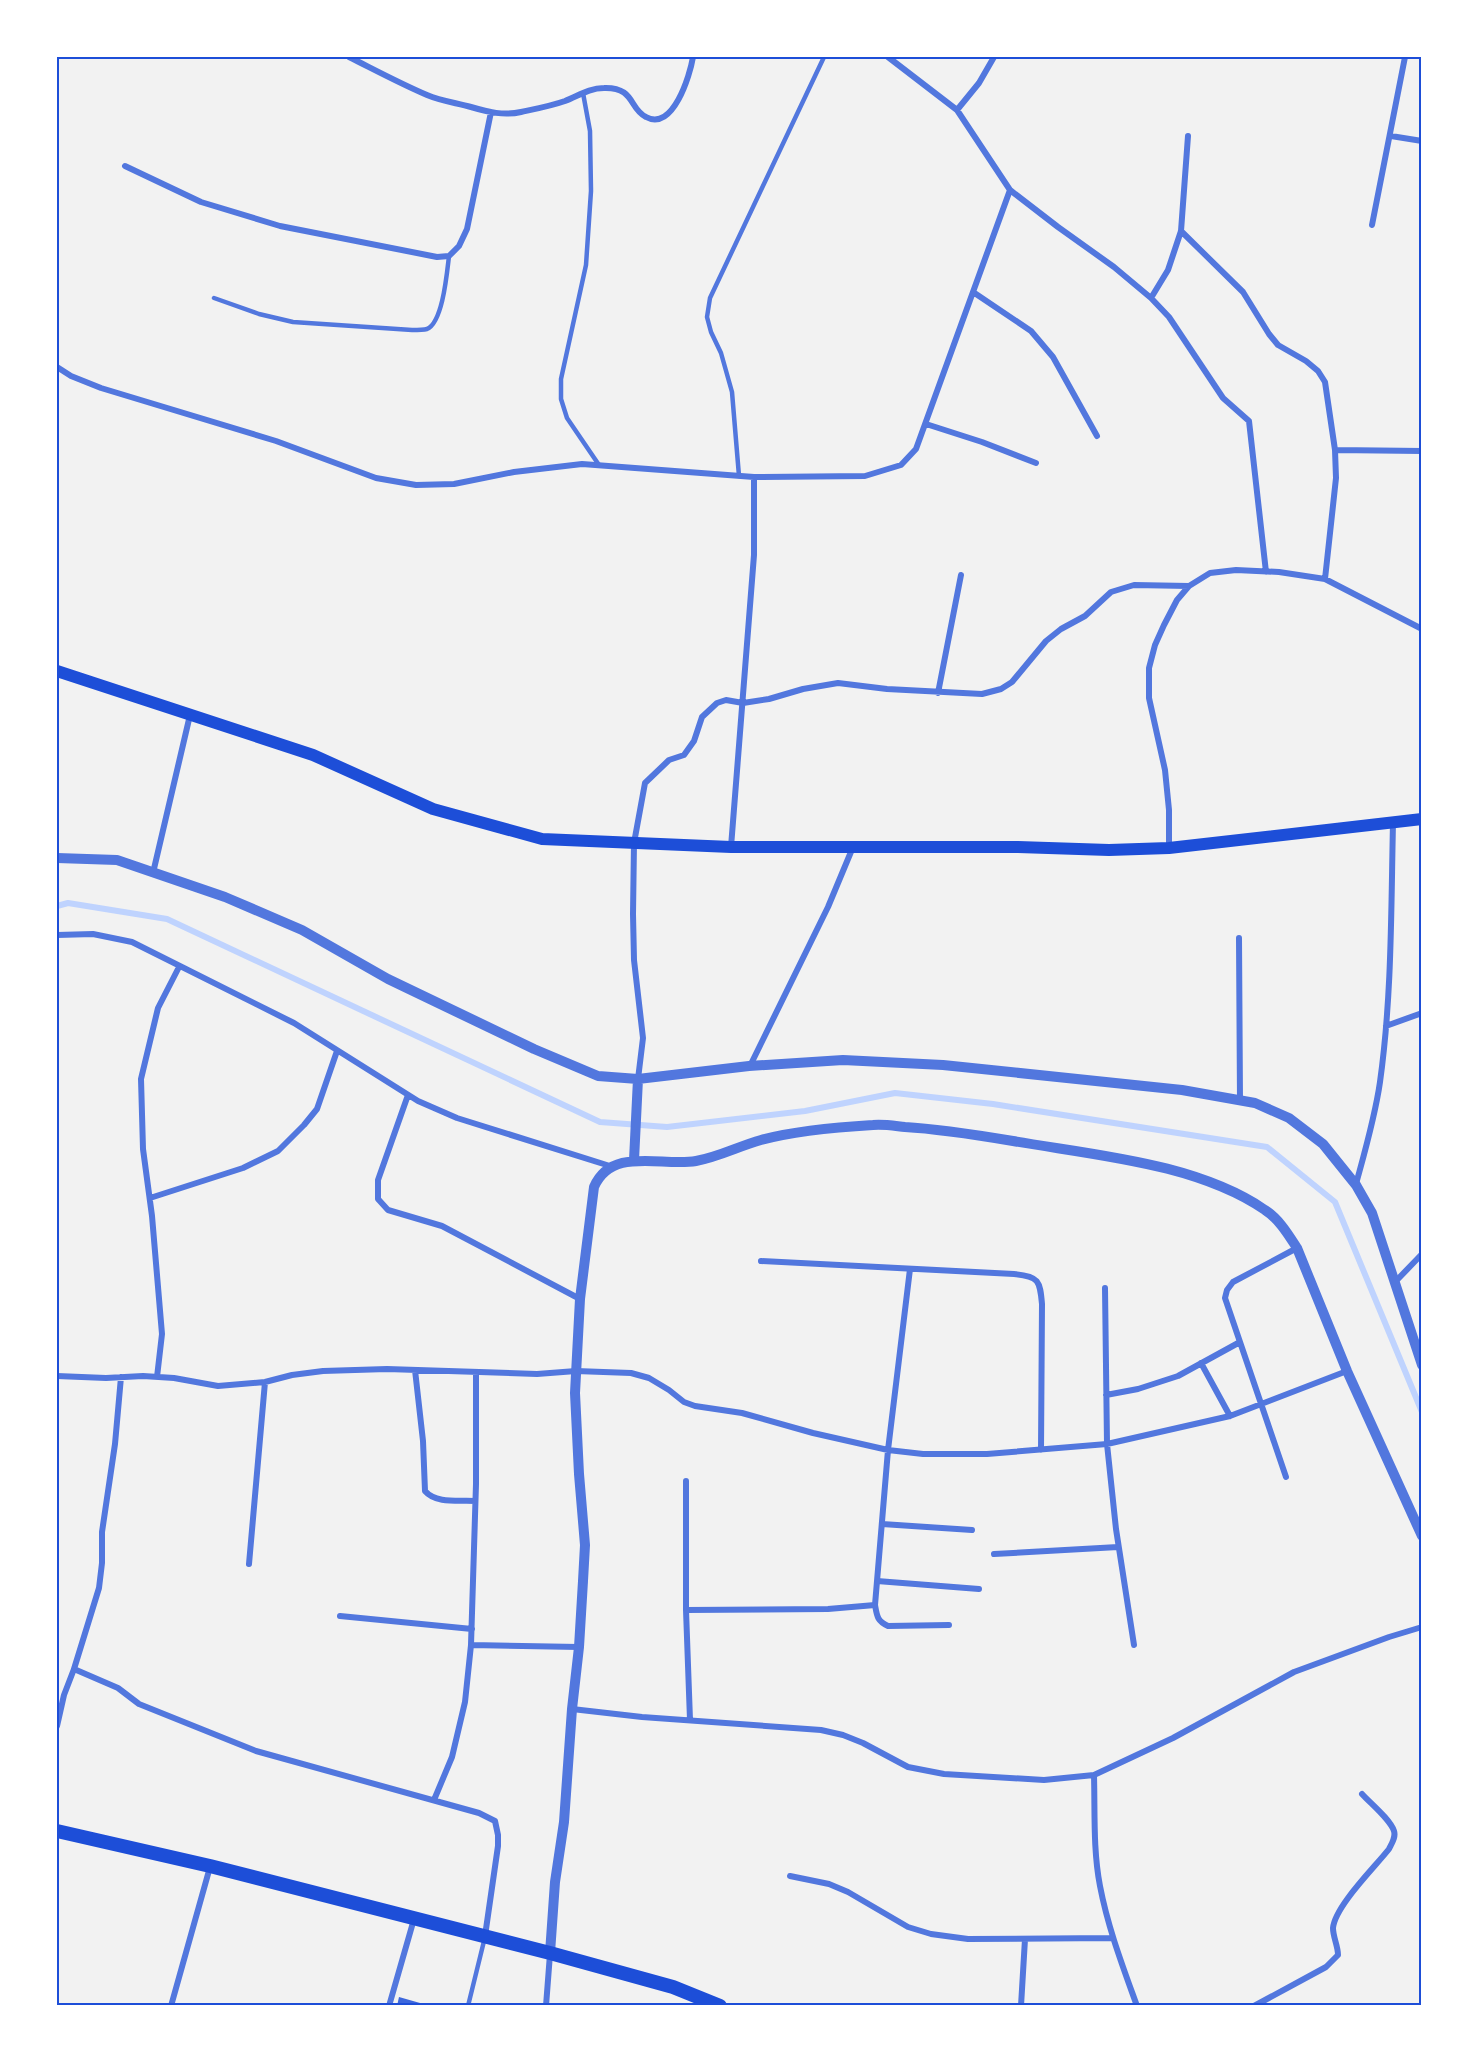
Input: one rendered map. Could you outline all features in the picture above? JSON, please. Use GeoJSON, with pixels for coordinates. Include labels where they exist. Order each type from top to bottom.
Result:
{"type":"FeatureCollection","features":[{"type":"Feature","properties":{"kind":"main road"},"geometry":{"type":"LineString","coordinates":[[57,671],[314,755],[432,809],[542,838],[731,847],[1109,850],[1169,848],[1422,819]]}},
{"type":"Feature","properties":{"kind":"main road"},"geometry":{"type":"LineString","coordinates":[[57,1831],[210,1866],[550,1953],[673,1987],[720,2006]]}},
{"type":"Feature","properties":{"kind":"street"},"geometry":{"type":"LineString","coordinates":[[349,57],[429,96],[491,112],[518,113],[606,87],[631,98],[641,114],[654,120],[664,116],[679,100],[687,82],[693,57]]}},
{"type":"Feature","properties":{"kind":"street"},"geometry":{"type":"LineString","coordinates":[[888,57],[957,110],[1011,190],[1114,267],[1151,298],[1169,317],[1223,398],[1249,421],[1266,572]]}},
{"type":"Feature","properties":{"kind":"street"},"geometry":{"type":"LineString","coordinates":[[957,110],[979,83],[994,57]]}},
{"type":"Feature","properties":{"kind":"street"},"geometry":{"type":"LineString","coordinates":[[1372,225],[1406,57]]}},
{"type":"Feature","properties":{"kind":"street"},"geometry":{"type":"LineString","coordinates":[[125,166],[201,202],[280,226],[437,257],[449,256],[459,246],[466,229],[491,112]]}},
{"type":"Feature","properties":{"kind":"street"},"geometry":{"type":"LineString","coordinates":[[1151,298],[1168,270],[1181,231],[1188,136]]}},
{"type":"Feature","properties":{"kind":"street"},"geometry":{"type":"LineString","coordinates":[[1391,136],[1422,141]]}},
{"type":"Feature","properties":{"kind":"street"},"geometry":{"type":"LineString","coordinates":[[57,367],[71,376],[101,388],[276,441],[376,478],[416,485],[454,484],[582,464],[754,477],[865,476],[901,465],[916,449],[1011,190]]}},
{"type":"Feature","properties":{"kind":"street"},"geometry":{"type":"LineString","coordinates":[[1181,231],[1243,292],[1278,345],[1306,361],[1318,371],[1325,382],[1335,450],[1336,478],[1325,579]]}},
{"type":"Feature","properties":{"kind":"street"},"geometry":{"type":"LineString","coordinates":[[973,292],[1031,332],[1053,357],[1097,436]]}},
{"type":"Feature","properties":{"kind":"street"},"geometry":{"type":"LineString","coordinates":[[926,424],[1036,463]]}},
{"type":"Feature","properties":{"kind":"street"},"geometry":{"type":"LineString","coordinates":[[1335,450],[1422,451]]}},
{"type":"Feature","properties":{"kind":"street"},"geometry":{"type":"LineString","coordinates":[[731,847],[754,555],[754,477]]}},
{"type":"Feature","properties":{"kind":"street"},"geometry":{"type":"LineString","coordinates":[[1169,848],[1169,810],[1165,770],[1149,698],[1149,668],[1155,645],[1164,625],[1177,600],[1189,586],[1210,573],[1236,570],[1325,579],[1422,629]]}},
{"type":"Feature","properties":{"kind":"street"},"geometry":{"type":"LineString","coordinates":[[938,693],[961,574]]}},
{"type":"Feature","properties":{"kind":"street"},"geometry":{"type":"LineString","coordinates":[[634,1160],[638,1079],[643,1038],[634,960],[634,843],[645,783],[669,760],[684,755],[694,741],[702,717],[717,703],[726,700],[742,703],[769,699],[817,686],[838,683],[938,693],[982,694],[1001,689],[1012,682],[1046,641],[1061,629],[1085,616],[1111,592],[1134,585],[1189,586]]}},
{"type":"Feature","properties":{"kind":"street"},"geometry":{"type":"LineString","coordinates":[[153,873],[190,714]]}},
{"type":"Feature","properties":{"kind":"street"},"geometry":{"type":"LineString","coordinates":[[1356,1185],[1379,1085],[1386,1026],[1390,978],[1393,822]]}},
{"type":"Feature","properties":{"kind":"street"},"geometry":{"type":"LineString","coordinates":[[749,1066],[828,907],[854,847]]}},
{"type":"Feature","properties":{"kind":"street"},"geometry":{"type":"LineString","coordinates":[[57,858],[117,860],[225,897],[302,930],[388,980],[534,1049],[598,1076],[638,1079],[749,1066],[843,1060],[943,1065],[1182,1090],[1255,1104],[1289,1118],[1323,1144],[1356,1185],[1372,1213],[1422,1365]]}},
{"type":"Feature","properties":{"kind":"street"},"geometry":{"type":"LineString","coordinates":[[57,935],[93,934],[132,942],[294,1023],[408,1095],[457,1118],[610,1166]]}},
{"type":"Feature","properties":{"kind":"street"},"geometry":{"type":"LineString","coordinates":[[1239,938],[1240,1101]]}},
{"type":"Feature","properties":{"kind":"street"},"geometry":{"type":"LineString","coordinates":[[157,1377],[162,1334],[158,1271],[143,1149],[141,1079],[158,1008],[179,967]]}},
{"type":"Feature","properties":{"kind":"street"},"geometry":{"type":"LineString","coordinates":[[1386,1026],[1422,1013]]}},
{"type":"Feature","properties":{"kind":"street"},"geometry":{"type":"LineString","coordinates":[[150,1198],[243,1168],[278,1151],[317,1109],[337,1051]]}},
{"type":"Feature","properties":{"kind":"street"},"geometry":{"type":"LineString","coordinates":[[408,1095],[378,1180],[378,1199],[388,1210],[404,1217],[442,1226],[580,1299]]}},
{"type":"Feature","properties":{"kind":"street"},"geometry":{"type":"LineString","coordinates":[[546,2006],[555,1882],[564,1822],[579,1647],[585,1545],[577,1449],[576,1371],[580,1299],[594,1187],[598,1178],[610,1166],[634,1160],[686,1163],[708,1159],[761,1140],[876,1125],[924,1128],[1146,1163],[1239,1194],[1267,1211],[1286,1230],[1297,1248],[1347,1371],[1422,1536]]}},
{"type":"Feature","properties":{"kind":"street"},"geometry":{"type":"LineString","coordinates":[[1286,1477],[1225,1298],[1233,1282],[1297,1248]]}},
{"type":"Feature","properties":{"kind":"street"},"geometry":{"type":"LineString","coordinates":[[1396,1281],[1422,1254]]}},
{"type":"Feature","properties":{"kind":"street"},"geometry":{"type":"LineString","coordinates":[[761,1261],[1027,1275],[1036,1279],[1041,1286],[1042,1304],[1041,1450]]}},
{"type":"Feature","properties":{"kind":"street"},"geometry":{"type":"LineString","coordinates":[[910,1269],[888,1450],[875,1605],[880,1623],[888,1626],[949,1625]]}},
{"type":"Feature","properties":{"kind":"street"},"geometry":{"type":"LineString","coordinates":[[1105,1288],[1107,1444],[1118,1547],[1134,1645]]}},
{"type":"Feature","properties":{"kind":"street"},"geometry":{"type":"LineString","coordinates":[[1106,1395],[1138,1389],[1178,1376],[1240,1342]]}},
{"type":"Feature","properties":{"kind":"street"},"geometry":{"type":"LineString","coordinates":[[1202,1363],[1230,1416]]}},
{"type":"Feature","properties":{"kind":"street"},"geometry":{"type":"LineString","coordinates":[[415,1370],[423,1441],[425,1491],[430,1496],[441,1500],[475,1501]]}},
{"type":"Feature","properties":{"kind":"street"},"geometry":{"type":"LineString","coordinates":[[57,1376],[157,1377],[218,1386],[265,1382],[292,1375],[323,1371],[631,1373],[649,1378],[684,1402],[695,1406],[742,1413],[813,1433],[888,1450],[923,1454],[987,1454],[1107,1444],[1230,1416],[1347,1371]]}},
{"type":"Feature","properties":{"kind":"street"},"geometry":{"type":"LineString","coordinates":[[434,1800],[453,1757],[465,1702],[471,1645],[476,1372]]}},
{"type":"Feature","properties":{"kind":"street"},"geometry":{"type":"LineString","coordinates":[[57,1726],[64,1695],[99,1588],[102,1532],[115,1444],[121,1377]]}},
{"type":"Feature","properties":{"kind":"street"},"geometry":{"type":"LineString","coordinates":[[249,1564],[265,1382]]}},
{"type":"Feature","properties":{"kind":"street"},"geometry":{"type":"LineString","coordinates":[[686,1481],[686,1610],[690,1720]]}},
{"type":"Feature","properties":{"kind":"street"},"geometry":{"type":"LineString","coordinates":[[882,1524],[972,1530]]}},
{"type":"Feature","properties":{"kind":"street"},"geometry":{"type":"LineString","coordinates":[[994,1554],[1118,1547]]}},
{"type":"Feature","properties":{"kind":"street"},"geometry":{"type":"LineString","coordinates":[[877,1581],[980,1589]]}},
{"type":"Feature","properties":{"kind":"street"},"geometry":{"type":"LineString","coordinates":[[686,1610],[828,1609],[875,1605]]}},
{"type":"Feature","properties":{"kind":"street"},"geometry":{"type":"LineString","coordinates":[[340,1616],[472,1629]]}},
{"type":"Feature","properties":{"kind":"street"},"geometry":{"type":"LineString","coordinates":[[572,1710],[642,1718],[832,1733],[863,1743],[908,1767],[944,1774],[1044,1780],[1094,1775],[1173,1738],[1294,1672],[1422,1627]]}},
{"type":"Feature","properties":{"kind":"street"},"geometry":{"type":"LineString","coordinates":[[471,1645],[579,1647]]}},
{"type":"Feature","properties":{"kind":"street"},"geometry":{"type":"LineString","coordinates":[[74,1669],[118,1688],[139,1704],[256,1751],[479,1813],[495,1821],[498,1846],[485,1937]]}},
{"type":"Feature","properties":{"kind":"street"},"geometry":{"type":"LineString","coordinates":[[1094,1775],[1099,1886],[1112,1938],[1137,2006]]}},
{"type":"Feature","properties":{"kind":"street"},"geometry":{"type":"LineString","coordinates":[[1254,2006],[1326,1966],[1338,1955],[1338,1947],[1333,1934],[1335,1918],[1389,1849],[1394,1839],[1394,1830],[1389,1822],[1362,1794]]}},
{"type":"Feature","properties":{"kind":"street"},"geometry":{"type":"LineString","coordinates":[[171,2006],[210,1866]]}},
{"type":"Feature","properties":{"kind":"street"},"geometry":{"type":"LineString","coordinates":[[790,1876],[829,1884],[848,1892],[908,1927],[931,1934],[968,1939],[1112,1938]]}},
{"type":"Feature","properties":{"kind":"street"},"geometry":{"type":"LineString","coordinates":[[390,2006],[414,1919]]}},
{"type":"Feature","properties":{"kind":"street"},"geometry":{"type":"LineString","coordinates":[[1022,2006],[1025,1939]]}},
{"type":"Feature","properties":{"kind":"lane"},"geometry":{"type":"LineString","coordinates":[[739,476],[732,392],[721,353],[707,317],[710,298],[824,57]]}},
{"type":"Feature","properties":{"kind":"lane"},"geometry":{"type":"LineString","coordinates":[[583,93],[590,131],[591,191],[586,265],[561,379],[561,399],[567,418],[599,465]]}},
{"type":"Feature","properties":{"kind":"lane"},"geometry":{"type":"LineString","coordinates":[[214,298],[259,314],[293,322],[412,330],[428,328],[436,320],[449,256]]}},
{"type":"Feature","properties":{"kind":"lane"},"geometry":{"type":"LineString","coordinates":[[468,2006],[485,1937]]}},
{"type":"Feature","properties":{"kind":"building"},"geometry":{"type":"Polygon","coordinates":[[[399,1997],[427,2005],[427,2006],[397,2006],[399,1997]]]}},
{"type":"Feature","properties":{"kind":"waterway"},"geometry":{"type":"LineString","coordinates":[[57,906],[68,903],[167,919],[600,1122],[667,1127],[805,1111],[895,1093],[993,1104],[1267,1147],[1335,1202],[1422,1412]]}}]}
